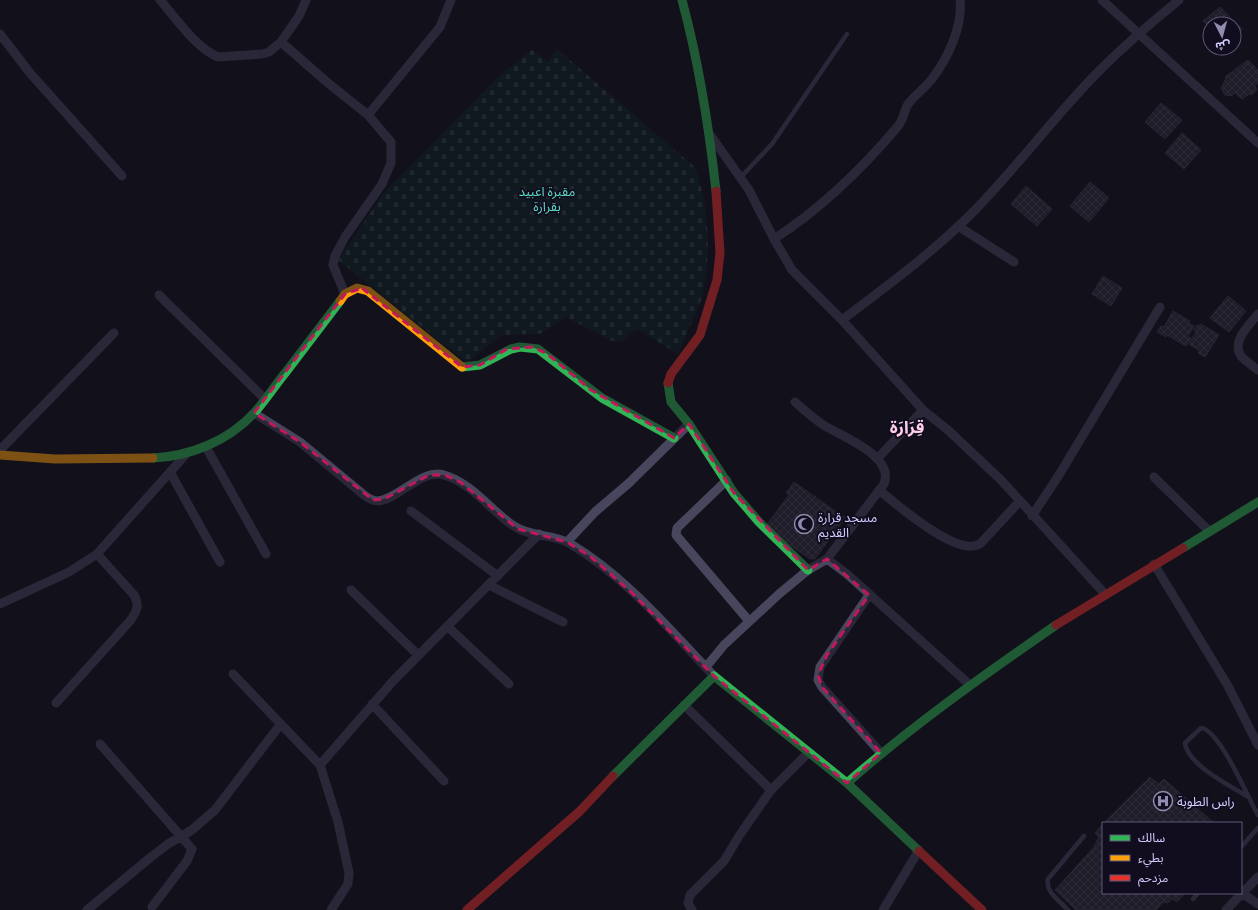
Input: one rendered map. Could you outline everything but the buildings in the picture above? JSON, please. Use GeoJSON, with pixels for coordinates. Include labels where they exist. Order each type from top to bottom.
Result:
{"type":"FeatureCollection","features":[{"type":"Feature","properties":{"kind":"street"},"geometry":{"type":"LineString","coordinates":[[160,0],[200,44],[211,54],[218,57],[262,54],[269,52],[281,42],[299,16],[306,0]]}},
{"type":"Feature","properties":{"kind":"street"},"geometry":{"type":"LineString","coordinates":[[368,115],[440,28],[452,0]]}},
{"type":"Feature","properties":{"kind":"street"},"geometry":{"type":"LineString","coordinates":[[682,0],[692,37],[710,135],[719,225],[720,253],[717,280],[712,303],[700,335],[671,374],[668,383],[671,402],[689,424],[734,493],[759,522],[808,570]]}},
{"type":"Feature","properties":{"kind":"street"},"geometry":{"type":"LineString","coordinates":[[774,239],[805,219],[829,199],[866,162],[900,123],[908,104],[932,80],[947,53],[959,22],[960,0]]}},
{"type":"Feature","properties":{"kind":"street"},"geometry":{"type":"LineString","coordinates":[[1102,0],[1258,143]]}},
{"type":"Feature","properties":{"kind":"street"},"geometry":{"type":"LineString","coordinates":[[842,320],[895,280],[958,226],[1005,178],[1099,71],[1138,33],[1179,0]]}},
{"type":"Feature","properties":{"kind":"street"},"geometry":{"type":"LineString","coordinates":[[0,34],[30,73],[122,176]]}},
{"type":"Feature","properties":{"kind":"street"},"geometry":{"type":"LineString","coordinates":[[281,42],[368,115],[391,142],[391,163],[382,184],[335,256],[333,265],[346,294]]}},
{"type":"Feature","properties":{"kind":"street"},"geometry":{"type":"LineString","coordinates":[[710,135],[749,190],[792,270],[842,320],[923,410],[949,431],[990,469],[1104,594]]}},
{"type":"Feature","properties":{"kind":"street"},"geometry":{"type":"LineString","coordinates":[[958,226],[1014,262]]}},
{"type":"Feature","properties":{"kind":"street"},"geometry":{"type":"LineString","coordinates":[[0,456],[44,459],[128,459],[167,457],[206,447],[232,434],[254,413],[346,294],[357,288],[368,291],[462,367],[470,368],[480,365],[507,349],[520,346],[532,347],[546,353],[591,390],[674,438]]}},
{"type":"Feature","properties":{"kind":"street"},"geometry":{"type":"LineString","coordinates":[[159,295],[265,399]]}},
{"type":"Feature","properties":{"kind":"street"},"geometry":{"type":"LineString","coordinates":[[1032,516],[1059,475],[1160,307]]}},
{"type":"Feature","properties":{"kind":"street"},"geometry":{"type":"LineString","coordinates":[[1258,314],[1242,335],[1239,348],[1241,356],[1258,370]]}},
{"type":"Feature","properties":{"kind":"street"},"geometry":{"type":"LineString","coordinates":[[0,450],[114,333]]}},
{"type":"Feature","properties":{"kind":"street"},"geometry":{"type":"LineString","coordinates":[[706,667],[724,645],[749,621],[808,570],[827,559],[884,484],[886,474],[883,465],[877,459],[846,437],[825,426],[795,402]]}},
{"type":"Feature","properties":{"kind":"street"},"geometry":{"type":"LineString","coordinates":[[877,459],[923,410]]}},
{"type":"Feature","properties":{"kind":"street"},"geometry":{"type":"LineString","coordinates":[[254,413],[300,442],[364,495],[373,500],[384,499],[429,475],[439,473],[460,482],[502,518],[518,529],[567,542],[591,557],[615,577],[677,636],[714,676],[808,753],[848,783],[982,910]]}},
{"type":"Feature","properties":{"kind":"street"},"geometry":{"type":"LineString","coordinates":[[567,542],[594,512],[629,483],[689,424]]}},
{"type":"Feature","properties":{"kind":"street"},"geometry":{"type":"LineString","coordinates":[[206,447],[266,554]]}},
{"type":"Feature","properties":{"kind":"street"},"geometry":{"type":"LineString","coordinates":[[0,604],[62,575],[97,554],[187,453]]}},
{"type":"Feature","properties":{"kind":"street"},"geometry":{"type":"LineString","coordinates":[[170,472],[220,562]]}},
{"type":"Feature","properties":{"kind":"street"},"geometry":{"type":"LineString","coordinates":[[1154,477],[1209,531]]}},
{"type":"Feature","properties":{"kind":"street"},"geometry":{"type":"LineString","coordinates":[[726,480],[676,528],[676,531],[678,538],[749,621]]}},
{"type":"Feature","properties":{"kind":"street"},"geometry":{"type":"LineString","coordinates":[[879,490],[926,526],[967,546],[978,546],[1019,502]]}},
{"type":"Feature","properties":{"kind":"street"},"geometry":{"type":"LineString","coordinates":[[848,783],[882,753],[970,685],[1059,623],[1104,594],[1258,502]]}},
{"type":"Feature","properties":{"kind":"street"},"geometry":{"type":"LineString","coordinates":[[412,511],[498,576]]}},
{"type":"Feature","properties":{"kind":"street"},"geometry":{"type":"LineString","coordinates":[[320,765],[372,704],[418,655],[539,534]]}},
{"type":"Feature","properties":{"kind":"street"},"geometry":{"type":"LineString","coordinates":[[56,703],[130,621],[138,610],[138,602],[134,595],[97,554]]}},
{"type":"Feature","properties":{"kind":"street"},"geometry":{"type":"LineString","coordinates":[[827,559],[970,685]]}},
{"type":"Feature","properties":{"kind":"street"},"geometry":{"type":"LineString","coordinates":[[1154,564],[1228,686],[1258,745]]}},
{"type":"Feature","properties":{"kind":"street"},"geometry":{"type":"LineString","coordinates":[[489,585],[563,622]]}},
{"type":"Feature","properties":{"kind":"street"},"geometry":{"type":"LineString","coordinates":[[351,590],[418,655]]}},
{"type":"Feature","properties":{"kind":"street"},"geometry":{"type":"LineString","coordinates":[[868,595],[820,667],[818,680],[822,687],[882,753]]}},
{"type":"Feature","properties":{"kind":"street"},"geometry":{"type":"LineString","coordinates":[[447,626],[508,684]]}},
{"type":"Feature","properties":{"kind":"street"},"geometry":{"type":"LineString","coordinates":[[233,674],[280,725],[300,743],[320,765],[338,822],[349,873],[348,884],[331,910]]}},
{"type":"Feature","properties":{"kind":"street"},"geometry":{"type":"LineString","coordinates":[[467,910],[580,811],[714,676]]}},
{"type":"Feature","properties":{"kind":"street"},"geometry":{"type":"LineString","coordinates":[[372,704],[444,781]]}},
{"type":"Feature","properties":{"kind":"street"},"geometry":{"type":"LineString","coordinates":[[684,705],[771,790]]}},
{"type":"Feature","properties":{"kind":"street"},"geometry":{"type":"LineString","coordinates":[[87,910],[151,856],[204,821],[215,810],[280,725]]}},
{"type":"Feature","properties":{"kind":"street"},"geometry":{"type":"LineString","coordinates":[[100,744],[182,836],[190,846],[192,852],[187,861],[152,907]]}},
{"type":"Feature","properties":{"kind":"street"},"geometry":{"type":"LineString","coordinates":[[692,910],[688,903],[690,895],[724,861],[752,815],[771,790],[808,753]]}},
{"type":"Feature","properties":{"kind":"street"},"geometry":{"type":"LineString","coordinates":[[883,910],[919,850]]}},
{"type":"Feature","properties":{"kind":"street"},"geometry":{"type":"LineString","coordinates":[[1258,877],[1242,893],[1258,904]]}},
{"type":"Feature","properties":{"kind":"street"},"geometry":{"type":"LineString","coordinates":[[1226,910],[1241,894]]}},
{"type":"Feature","properties":{"kind":"lane"},"geometry":{"type":"LineString","coordinates":[[740,178],[772,144],[847,34]]}},
{"type":"Feature","properties":{"kind":"lane"},"geometry":{"type":"LineString","coordinates":[[1247,796],[1210,774],[1189,754],[1185,742],[1201,728],[1209,731],[1226,753],[1258,815]]}},
{"type":"Feature","properties":{"kind":"lane"},"geometry":{"type":"LineString","coordinates":[[1242,846],[1258,828]]}},
{"type":"Feature","properties":{"kind":"lane"},"geometry":{"type":"LineString","coordinates":[[1068,910],[1049,891],[1047,885],[1048,879],[1084,836]]}},
{"type":"Feature","properties":{"kind":"lane"},"geometry":{"type":"LineString","coordinates":[[1192,899],[1197,894]]}},
{"type":"Feature","properties":{"kind":"highlighted area"},"geometry":{"type":"Polygon","coordinates":[[[362,288],[462,367],[480,365],[507,349],[532,347],[546,353],[591,390],[674,438],[689,424],[734,493],[808,570],[827,559],[869,595],[827,655],[818,675],[822,687],[881,753],[847,783],[714,676],[632,593],[591,557],[567,542],[518,529],[460,482],[445,475],[429,475],[384,499],[373,500],[300,442],[254,413],[345,294],[362,288]]]}},
{"type":"Feature","properties":{"kind":"green space","name":"مقبرة اعبيد بقرارة"},"geometry":{"type":"Polygon","coordinates":[[[557,49],[696,168],[704,199],[708,236],[707,270],[702,298],[678,354],[637,329],[621,342],[612,341],[566,317],[540,334],[501,335],[467,363],[338,260],[383,194],[497,78],[532,50],[548,62],[557,49]]]}},
{"type":"Feature","properties":{"kind":"traffic: fast"},"geometry":{"type":"LineString","coordinates":[[682,0],[694,47],[703,95],[716,191]]}},
{"type":"Feature","properties":{"kind":"traffic: fast"},"geometry":{"type":"LineString","coordinates":[[153,458],[167,457],[195,450],[221,439],[244,423],[263,403],[340,301]]}},
{"type":"Feature","properties":{"kind":"traffic: fast"},"geometry":{"type":"LineString","coordinates":[[462,367],[480,365],[511,349],[520,347],[538,349],[602,398],[674,438]]}},
{"type":"Feature","properties":{"kind":"traffic: fast"},"geometry":{"type":"LineString","coordinates":[[668,383],[671,402],[689,424],[734,493],[759,522],[808,570]]}},
{"type":"Feature","properties":{"kind":"traffic: fast"},"geometry":{"type":"LineString","coordinates":[[1183,548],[1258,502]]}},
{"type":"Feature","properties":{"kind":"traffic: fast"},"geometry":{"type":"LineString","coordinates":[[847,783],[923,721],[1056,625]]}},
{"type":"Feature","properties":{"kind":"traffic: fast"},"geometry":{"type":"LineString","coordinates":[[613,776],[714,676],[847,783],[919,851]]}},
{"type":"Feature","properties":{"kind":"traffic: slow"},"geometry":{"type":"LineString","coordinates":[[340,301],[345,294],[357,288],[368,291],[462,367]]}},
{"type":"Feature","properties":{"kind":"traffic: slow"},"geometry":{"type":"LineString","coordinates":[[0,455],[55,459],[153,458]]}},
{"type":"Feature","properties":{"kind":"traffic: jam"},"geometry":{"type":"LineString","coordinates":[[668,383],[671,374],[700,335],[717,280],[720,253],[716,191]]}},
{"type":"Feature","properties":{"kind":"traffic: jam"},"geometry":{"type":"LineString","coordinates":[[1056,625],[1183,548]]}},
{"type":"Feature","properties":{"kind":"traffic: jam"},"geometry":{"type":"LineString","coordinates":[[467,910],[580,811],[613,776]]}},
{"type":"Feature","properties":{"kind":"traffic: jam"},"geometry":{"type":"LineString","coordinates":[[919,851],[982,910]]}},
{"type":"Feature","properties":{"kind":"place","name":"مسجد قرارة القديم"},"geometry":{"type":"Point","coordinates":[804,524]}},
{"type":"Feature","properties":{"kind":"place","name":"راس الطوبة"},"geometry":{"type":"Point","coordinates":[1163,801]}},
{"type":"Feature","properties":{"kind":"district","name":"قِرَارَة"},"geometry":{"type":"Point","coordinates":[907,427]}}]}
